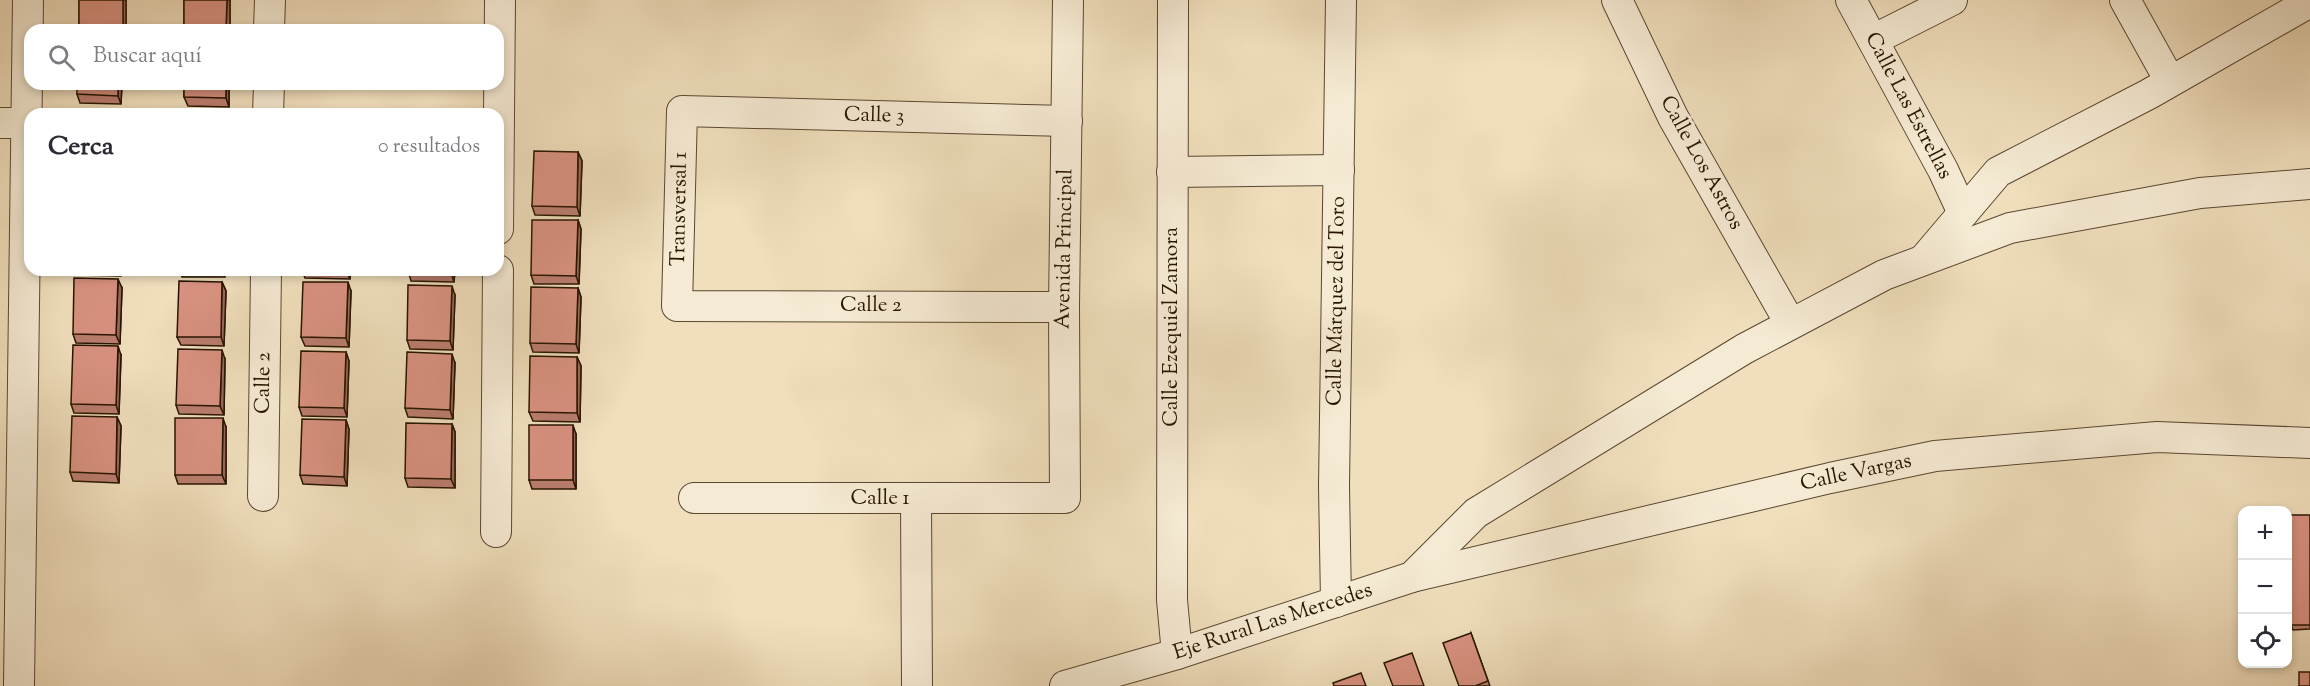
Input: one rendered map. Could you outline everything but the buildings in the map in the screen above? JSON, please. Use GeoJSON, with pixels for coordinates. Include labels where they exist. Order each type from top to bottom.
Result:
{"type":"FeatureCollection","features":[{"type":"Feature","properties":{"kind":"street"},"geometry":{"type":"LineString","coordinates":[[26,24],[28,0]]}},
{"type":"Feature","properties":{"kind":"street"},"geometry":{"type":"LineString","coordinates":[[269,24],[270,0]]}},
{"type":"Feature","properties":{"kind":"street"},"geometry":{"type":"LineString","coordinates":[[500,0],[500,24]]}},
{"type":"Feature","properties":{"kind":"street","name":"Avenida Principal"},"geometry":{"type":"LineString","coordinates":[[1065,498],[1064,307],[1068,0]]}},
{"type":"Feature","properties":{"kind":"street","name":"Calle Ezequiel Zamora"},"geometry":{"type":"LineString","coordinates":[[1173,0],[1172,588],[1177,654]]}},
{"type":"Feature","properties":{"kind":"street","name":"Calle Márquez del Toro"},"geometry":{"type":"LineString","coordinates":[[1336,602],[1335,486],[1341,0]]}},
{"type":"Feature","properties":{"kind":"street","name":"Calle Los Astros"},"geometry":{"type":"LineString","coordinates":[[1617,0],[1673,117],[1790,323]]}},
{"type":"Feature","properties":{"kind":"street","name":"Calle Las Estrellas"},"geometry":{"type":"LineString","coordinates":[[1851,0],[1943,170],[1963,213]]}},
{"type":"Feature","properties":{"kind":"street"},"geometry":{"type":"LineString","coordinates":[[1873,39],[1952,0]]}},
{"type":"Feature","properties":{"kind":"street"},"geometry":{"type":"LineString","coordinates":[[2125,0],[2170,81]]}},
{"type":"Feature","properties":{"kind":"street"},"geometry":{"type":"LineString","coordinates":[[1923,261],[1998,172],[2170,81],[2310,2]]}},
{"type":"Feature","properties":{"kind":"street"},"geometry":{"type":"LineString","coordinates":[[19,686],[19,123],[24,55]]}},
{"type":"Feature","properties":{"kind":"street"},"geometry":{"type":"LineString","coordinates":[[268,90],[268,108]]}},
{"type":"Feature","properties":{"kind":"street"},"geometry":{"type":"LineString","coordinates":[[498,108],[499,90]]}},
{"type":"Feature","properties":{"kind":"street","name":"Calle 3"},"geometry":{"type":"LineString","coordinates":[[682,111],[1067,121]]}},
{"type":"Feature","properties":{"kind":"street","name":"Transversal 1"},"geometry":{"type":"LineString","coordinates":[[678,306],[682,111]]}},
{"type":"Feature","properties":{"kind":"street"},"geometry":{"type":"LineString","coordinates":[[1172,172],[1339,170]]}},
{"type":"Feature","properties":{"kind":"street"},"geometry":{"type":"LineString","coordinates":[[1412,577],[1476,513],[1734,355],[1790,323],[1884,275],[2010,228],[2200,193],[2310,184]]}},
{"type":"Feature","properties":{"kind":"street","name":"Calle 2"},"geometry":{"type":"LineString","coordinates":[[263,496],[266,276]]}},
{"type":"Feature","properties":{"kind":"street"},"geometry":{"type":"LineString","coordinates":[[496,532],[498,276]]}},
{"type":"Feature","properties":{"kind":"street","name":"Calle 2"},"geometry":{"type":"LineString","coordinates":[[678,306],[1064,307]]}},
{"type":"Feature","properties":{"kind":"street","name":"Calle Vargas"},"geometry":{"type":"LineString","coordinates":[[1412,577],[1830,478],[1935,456],[2157,437],[2310,443]]}},
{"type":"Feature","properties":{"kind":"street","name":"Calle 1"},"geometry":{"type":"LineString","coordinates":[[694,498],[1065,498]]}},
{"type":"Feature","properties":{"kind":"street"},"geometry":{"type":"LineString","coordinates":[[916,499],[917,686]]}},
{"type":"Feature","properties":{"kind":"street","name":"Eje Rural Las Mercedes"},"geometry":{"type":"LineString","coordinates":[[1065,686],[1177,654],[1412,577]]}}]}
